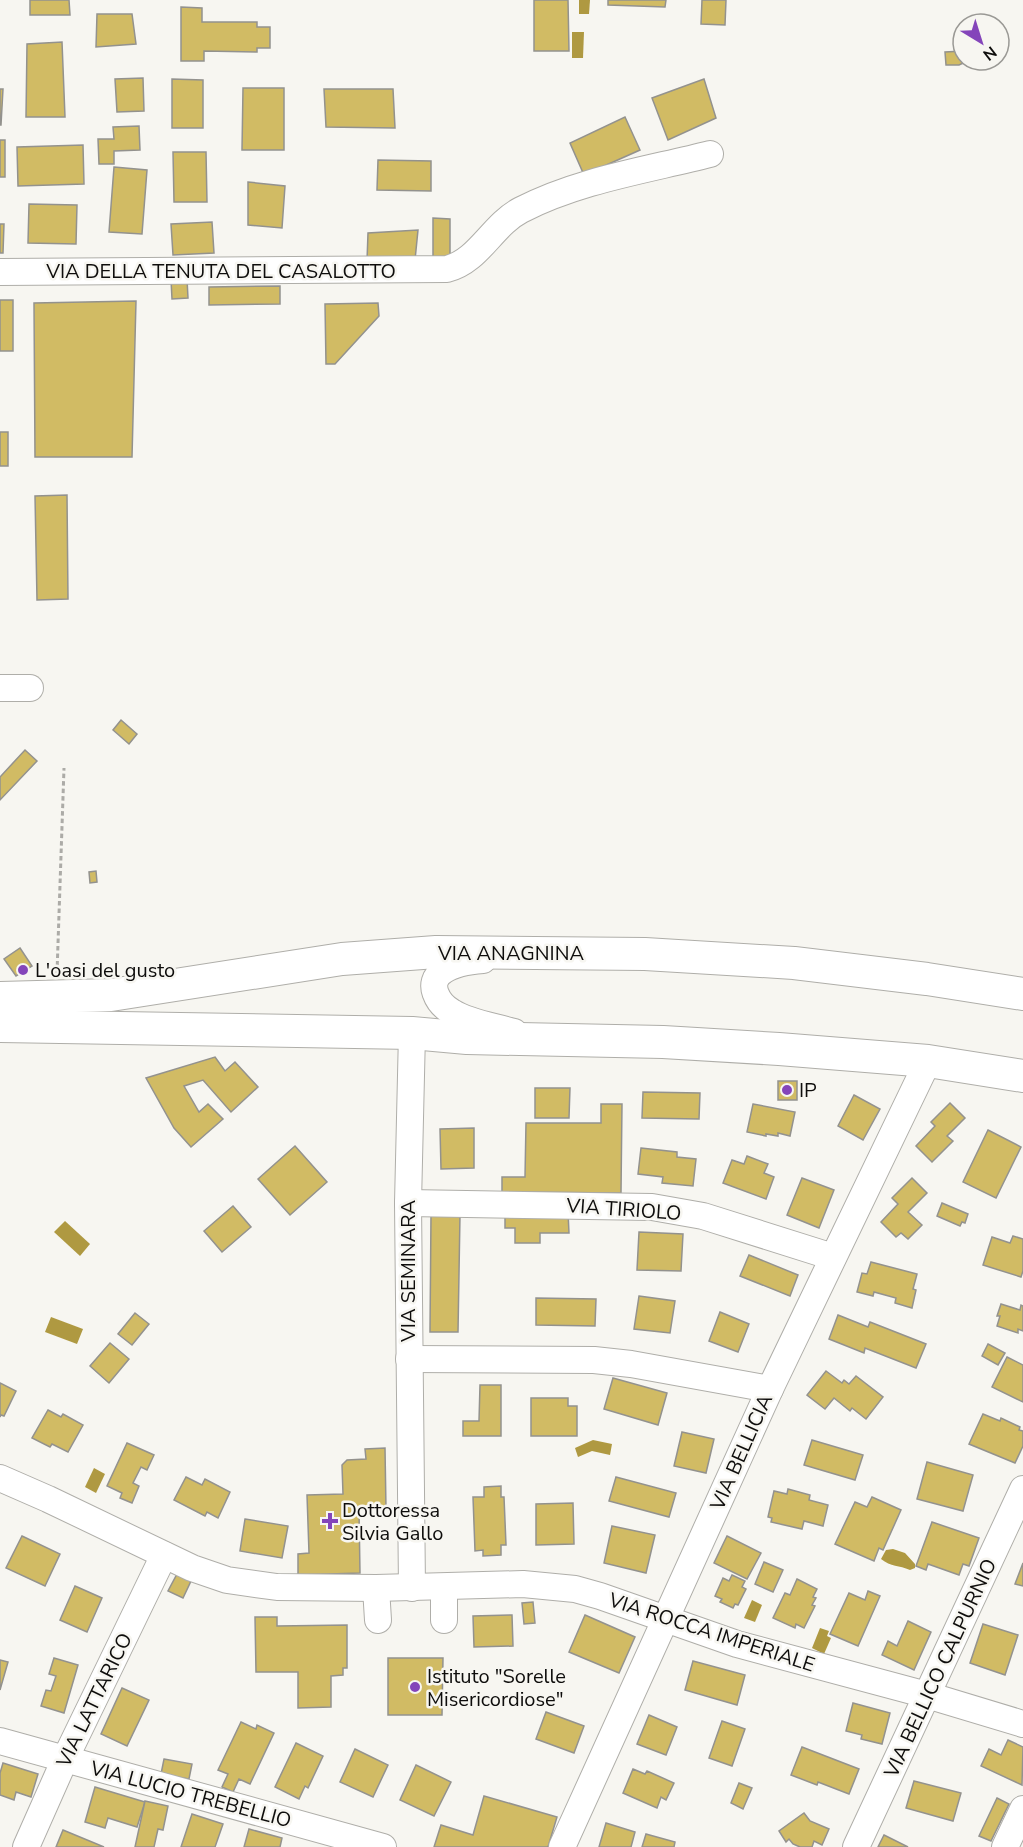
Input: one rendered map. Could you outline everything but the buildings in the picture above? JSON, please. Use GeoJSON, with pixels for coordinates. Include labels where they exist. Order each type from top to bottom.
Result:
{"type":"FeatureCollection","features":[{"type":"Feature","properties":{"kind":"main road","name":"VIA ANAGNINA"},"geometry":{"type":"LineString","coordinates":[[0,998],[131,992],[315,962],[436,952],[645,954],[794,963],[927,979],[1016,995]]}},
{"type":"Feature","properties":{"kind":"main road"},"geometry":{"type":"LineString","coordinates":[[0,1026],[412,1034],[467,1038],[733,1046],[928,1061],[1023,1076]]}},
{"type":"Feature","properties":{"kind":"street","name":"VIA DELLA TENUTA DEL CASALOTTO"},"geometry":{"type":"LineString","coordinates":[[0,272],[441,270],[453,268],[465,262],[510,216],[559,193],[710,154]]}},
{"type":"Feature","properties":{"kind":"street"},"geometry":{"type":"LineString","coordinates":[[0,688],[30,688]]}},
{"type":"Feature","properties":{"kind":"street"},"geometry":{"type":"LineString","coordinates":[[536,1040],[452,1012],[435,995],[436,978],[444,970],[468,962],[573,953]]}},
{"type":"Feature","properties":{"kind":"street","name":"VIA SEMINARA"},"geometry":{"type":"LineString","coordinates":[[412,1034],[408,1203],[412,1588]]}},
{"type":"Feature","properties":{"kind":"street","name":"VIA BELLICIA"},"geometry":{"type":"LineString","coordinates":[[562,1847],[770,1389],[928,1061]]}},
{"type":"Feature","properties":{"kind":"street"},"geometry":{"type":"LineString","coordinates":[[975,1068],[1023,1064]]}},
{"type":"Feature","properties":{"kind":"street","name":"VIA TIRIOLO"},"geometry":{"type":"LineString","coordinates":[[408,1203],[652,1207],[703,1216],[833,1257]]}},
{"type":"Feature","properties":{"kind":"street"},"geometry":{"type":"LineString","coordinates":[[409,1359],[594,1360],[631,1364],[770,1389]]}},
{"type":"Feature","properties":{"kind":"street"},"geometry":{"type":"LineString","coordinates":[[0,1478],[164,1555]]}},
{"type":"Feature","properties":{"kind":"street","name":"VIA BELLICO CALPURNIO"},"geometry":{"type":"LineString","coordinates":[[856,1847],[1023,1489]]}},
{"type":"Feature","properties":{"kind":"street","name":"VIA ROCCA IMPERIALE"},"geometry":{"type":"LineString","coordinates":[[164,1555],[201,1572],[234,1582],[269,1587],[341,1589],[523,1584],[563,1587],[594,1594],[737,1644],[927,1695],[1023,1724]]}},
{"type":"Feature","properties":{"kind":"street","name":"VIA LATTARICO"},"geometry":{"type":"LineString","coordinates":[[26,1847],[65,1759],[164,1555]]}},
{"type":"Feature","properties":{"kind":"street"},"geometry":{"type":"LineString","coordinates":[[444,1620],[455,1586]]}},
{"type":"Feature","properties":{"kind":"street"},"geometry":{"type":"LineString","coordinates":[[376,1588],[378,1620]]}},
{"type":"Feature","properties":{"kind":"street","name":"VIA LUCIO TREBELLIO"},"geometry":{"type":"LineString","coordinates":[[0,1741],[383,1847]]}},
{"type":"Feature","properties":{"kind":"street"},"geometry":{"type":"LineString","coordinates":[[1005,1847],[1023,1809]]}},
{"type":"Feature","properties":{"kind":"path"},"geometry":{"type":"LineString","coordinates":[[56,997],[64,768]]}},
{"type":"Feature","properties":{"kind":"shaded area"},"geometry":{"type":"Polygon","coordinates":[[[579,0],[590,0],[589,14],[579,14],[579,0]]]}},
{"type":"Feature","properties":{"kind":"shaded area"},"geometry":{"type":"Polygon","coordinates":[[[572,32],[584,32],[583,58],[572,58],[572,32]]]}},
{"type":"Feature","properties":{"kind":"shaded area"},"geometry":{"type":"Polygon","coordinates":[[[65,1221],[90,1244],[80,1256],[54,1232],[65,1221]]]}},
{"type":"Feature","properties":{"kind":"shaded area"},"geometry":{"type":"Polygon","coordinates":[[[51,1317],[83,1329],[77,1344],[45,1332],[51,1317]]]}},
{"type":"Feature","properties":{"kind":"shaded area"},"geometry":{"type":"Polygon","coordinates":[[[593,1440],[612,1444],[610,1455],[592,1451],[578,1457],[575,1448],[593,1440]]]}},
{"type":"Feature","properties":{"kind":"shaded area"},"geometry":{"type":"Polygon","coordinates":[[[94,1468],[105,1474],[96,1493],[85,1487],[94,1468]]]}},
{"type":"Feature","properties":{"kind":"shaded area"},"geometry":{"type":"Polygon","coordinates":[[[893,1549],[905,1553],[915,1564],[915,1568],[910,1570],[881,1559],[886,1550],[893,1549]]]}},
{"type":"Feature","properties":{"kind":"shaded area"},"geometry":{"type":"Polygon","coordinates":[[[752,1600],[762,1605],[755,1622],[744,1618],[752,1600]]]}},
{"type":"Feature","properties":{"kind":"shaded area"},"geometry":{"type":"Polygon","coordinates":[[[820,1628],[829,1631],[827,1636],[831,1638],[824,1654],[812,1648],[820,1628]]]}},
{"type":"Feature","properties":{"kind":"place","name":"L'oasi del gusto"},"geometry":{"type":"Point","coordinates":[23,970]}},
{"type":"Feature","properties":{"kind":"place","name":"IP"},"geometry":{"type":"Point","coordinates":[787,1090]}},
{"type":"Feature","properties":{"kind":"place","name":"Dottoressa Silvia Gallo"},"geometry":{"type":"Point","coordinates":[330,1521]}},
{"type":"Feature","properties":{"kind":"place","name":"Istituto \"Sorelle Misericordiose\""},"geometry":{"type":"Point","coordinates":[415,1687]}}]}
